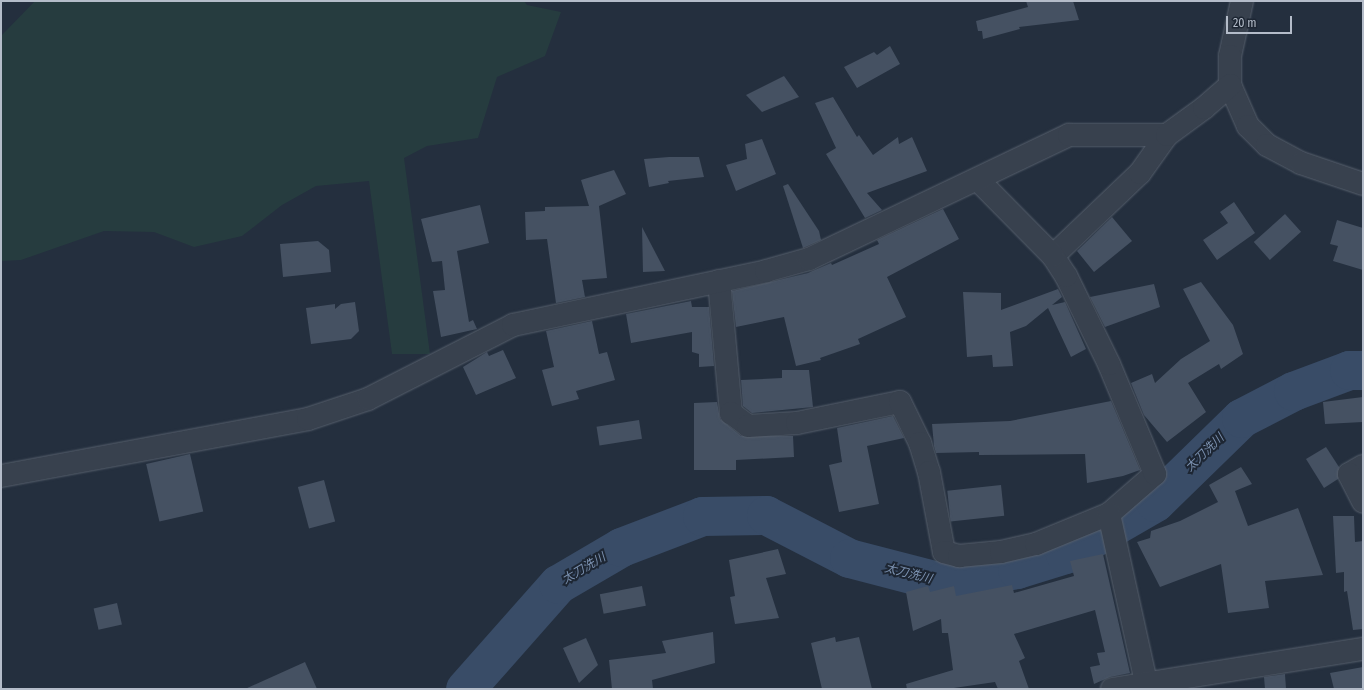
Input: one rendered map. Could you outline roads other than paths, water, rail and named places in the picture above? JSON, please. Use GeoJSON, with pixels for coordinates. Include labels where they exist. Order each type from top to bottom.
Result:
{"type":"FeatureCollection","features":[{"type":"Feature","properties":{"kind":"street"},"geometry":{"type":"LineString","coordinates":[[1242,1],[1230,56],[1230,85],[1248,126],[1267,145],[1301,163],[1363,184]]}},
{"type":"Feature","properties":{"kind":"street"},"geometry":{"type":"LineString","coordinates":[[1053,256],[1140,173],[1167,135],[1204,108],[1230,85]]}},
{"type":"Feature","properties":{"kind":"street"},"geometry":{"type":"LineString","coordinates":[[1,476],[308,419],[368,399],[513,326],[720,281],[809,259],[978,180],[1034,149],[1069,135],[1167,135]]}},
{"type":"Feature","properties":{"kind":"street"},"geometry":{"type":"LineString","coordinates":[[720,281],[731,413],[748,426],[797,423],[900,402],[920,443],[929,472],[944,552],[959,556],[1029,546],[1109,514],[1155,474],[1109,364],[1066,276],[1053,256],[978,180]]}},
{"type":"Feature","properties":{"kind":"street"},"geometry":{"type":"LineString","coordinates":[[1363,466],[1349,474],[1363,502]]}},
{"type":"Feature","properties":{"kind":"street"},"geometry":{"type":"LineString","coordinates":[[1109,514],[1146,682]]}},
{"type":"Feature","properties":{"kind":"street"},"geometry":{"type":"LineString","coordinates":[[1112,689],[1146,682],[1198,682],[1363,649]]}},
{"type":"Feature","properties":{"kind":"waterway","name":"太刀洗川"},"geometry":{"type":"LineString","coordinates":[[465,689],[558,584],[621,547],[702,516],[766,515],[849,558],[941,582],[1017,569],[1065,554],[1155,502],[1241,418],[1293,391],[1349,370],[1363,370]]}}]}
